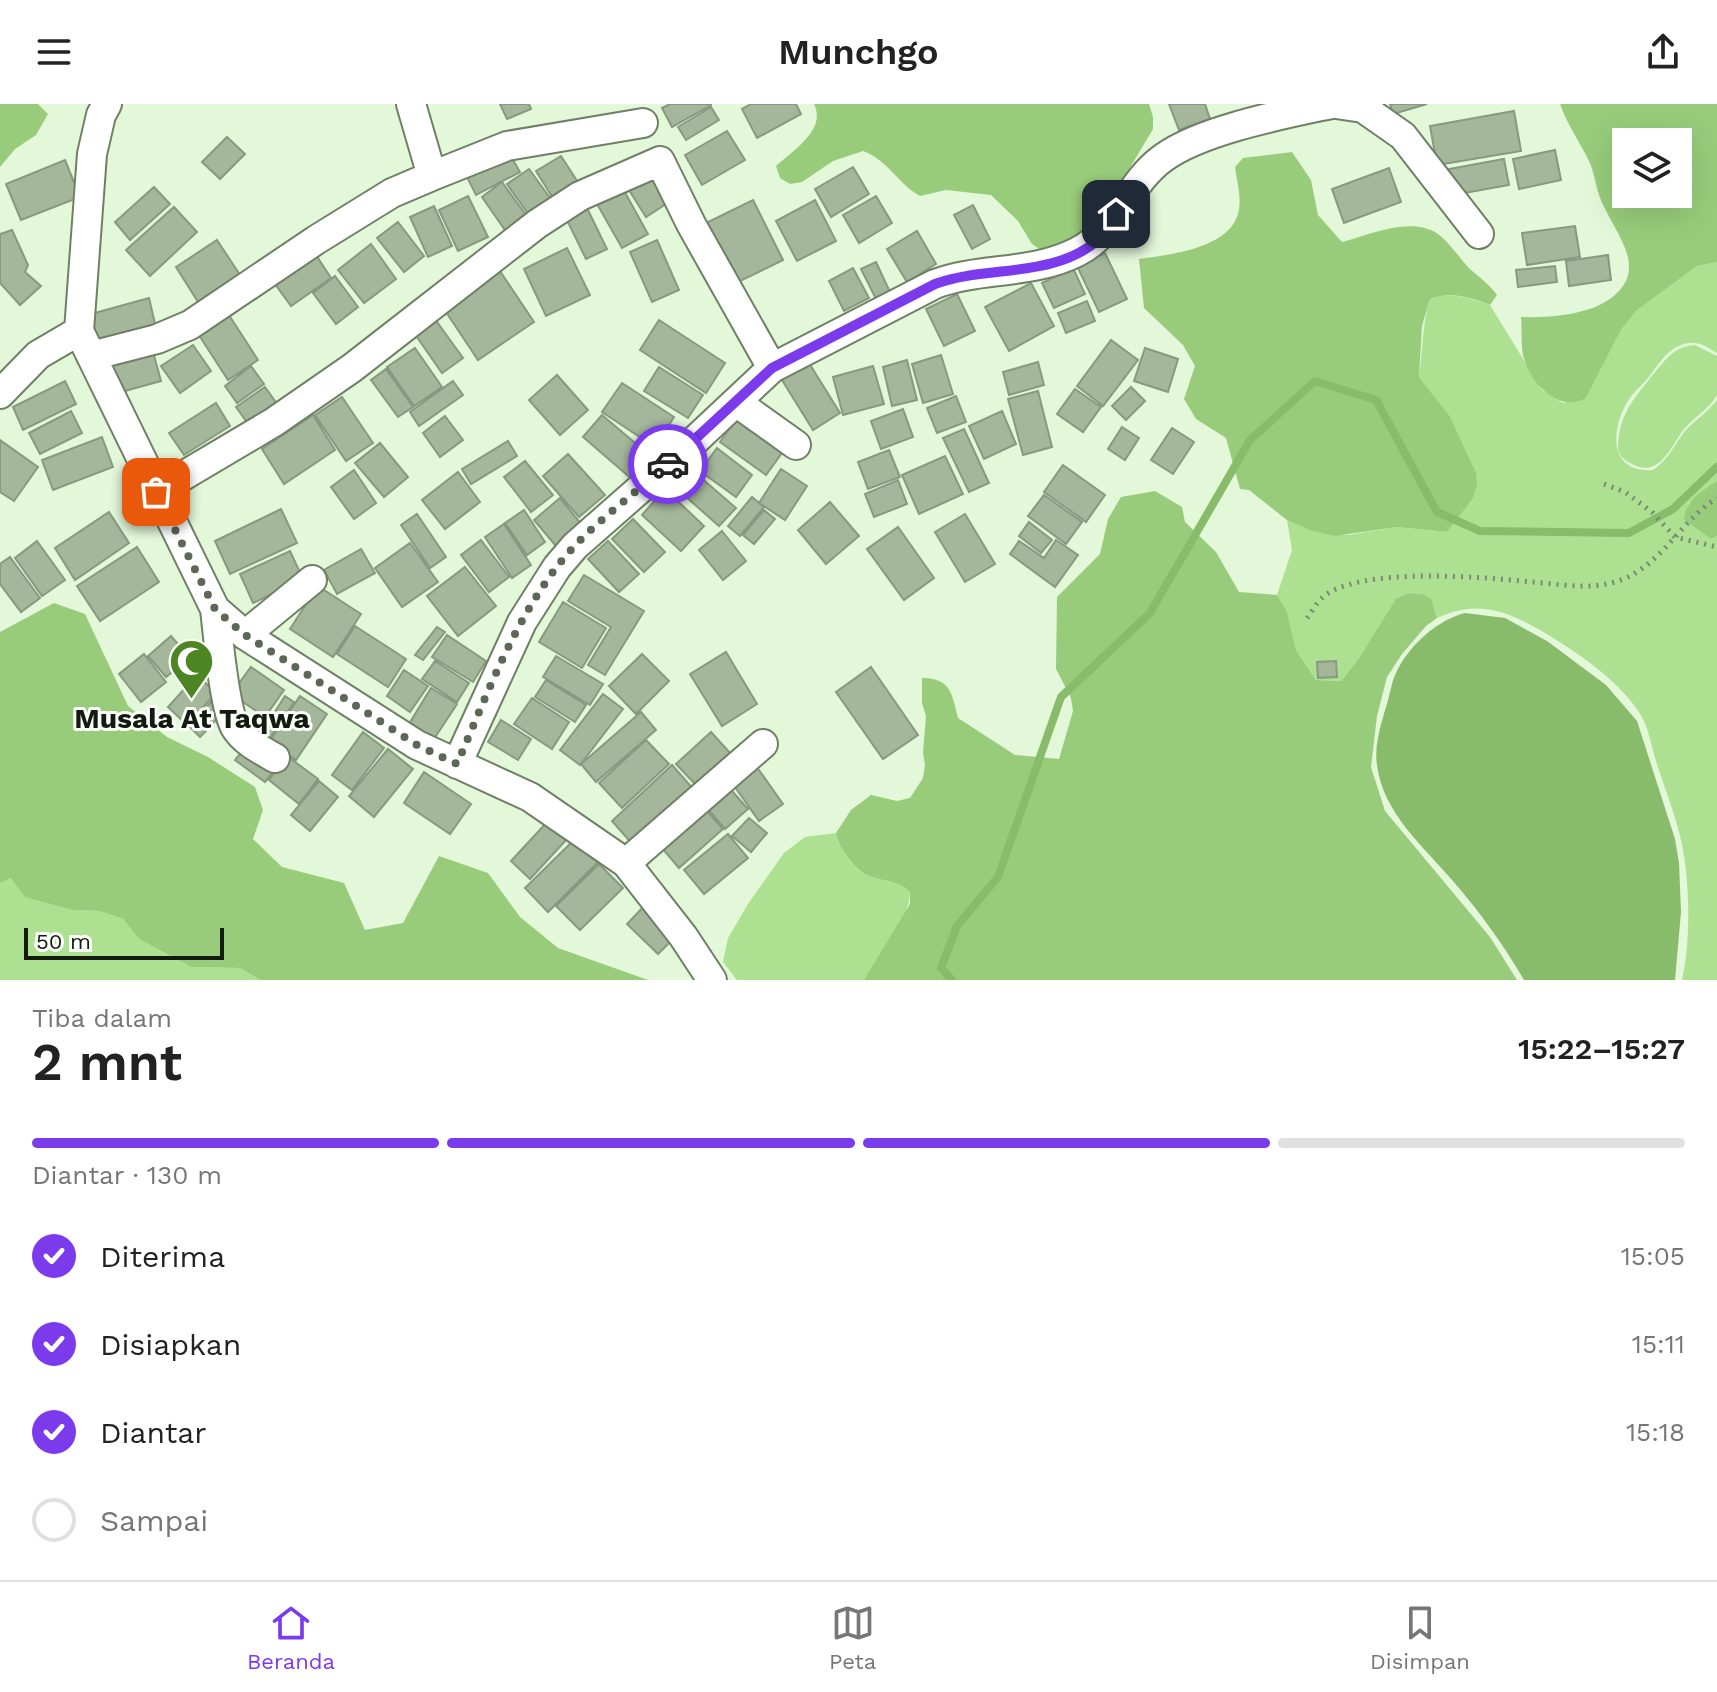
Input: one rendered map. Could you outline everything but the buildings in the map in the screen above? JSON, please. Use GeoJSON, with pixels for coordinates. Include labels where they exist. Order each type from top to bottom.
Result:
{"type":"FeatureCollection","features":[{"type":"Feature","properties":{"kind":"street"},"geometry":{"type":"LineString","coordinates":[[411,104],[432,176]]}},
{"type":"Feature","properties":{"kind":"street"},"geometry":{"type":"LineString","coordinates":[[457,764],[522,622],[557,567],[575,546],[772,368],[935,284],[952,278],[1041,266],[1077,252],[1099,239],[1132,189],[1163,158],[1198,140],[1273,116],[1333,104],[1363,108],[1403,136],[1479,234]]}},
{"type":"Feature","properties":{"kind":"street"},"geometry":{"type":"LineString","coordinates":[[99,108],[89,180],[85,343],[215,609],[234,726],[275,758]]}},
{"type":"Feature","properties":{"kind":"street"},"geometry":{"type":"LineString","coordinates":[[0,394],[38,355],[85,343],[157,339],[190,325],[392,193],[507,146],[642,110],[660,161],[691,224],[772,368]]}},
{"type":"Feature","properties":{"kind":"street"},"geometry":{"type":"LineString","coordinates":[[156,492],[274,422],[352,368],[537,224],[580,196],[660,161]]}},
{"type":"Feature","properties":{"kind":"street"},"geometry":{"type":"LineString","coordinates":[[736,402],[796,445]]}},
{"type":"Feature","properties":{"kind":"street"},"geometry":{"type":"LineString","coordinates":[[245,635],[312,580]]}},
{"type":"Feature","properties":{"kind":"street"},"geometry":{"type":"LineString","coordinates":[[215,609],[245,635],[417,745],[530,797],[626,863],[683,936],[712,980]]}},
{"type":"Feature","properties":{"kind":"street"},"geometry":{"type":"LineString","coordinates":[[626,863],[763,744]]}},
{"type":"Feature","properties":{"kind":"path"},"geometry":{"type":"LineString","coordinates":[[1604,484],[1625,492],[1652,512],[1675,537],[1717,547]]}},
{"type":"Feature","properties":{"kind":"path"},"geometry":{"type":"LineString","coordinates":[[1307,618],[1322,598],[1333,591],[1358,583],[1394,578],[1432,575],[1571,587],[1621,580],[1648,566],[1695,514],[1717,498]]}},
{"type":"Feature","properties":{"kind":"shaded area"},"geometry":{"type":"Polygon","coordinates":[[[0,104],[38,104],[48,114],[36,135],[15,149],[0,167],[0,104]]]}},
{"type":"Feature","properties":{"kind":"shaded area"},"geometry":{"type":"Polygon","coordinates":[[[814,104],[1149,104],[1153,129],[1097,223],[1066,248],[1042,251],[1032,244],[1018,221],[991,195],[946,190],[920,196],[879,160],[863,151],[833,161],[802,182],[790,184],[780,178],[776,166],[812,131],[817,113],[814,104]]]}},
{"type":"Feature","properties":{"kind":"shaded area"},"geometry":{"type":"Polygon","coordinates":[[[1560,104],[1717,104],[1717,262],[1697,266],[1636,311],[1621,330],[1586,398],[1565,402],[1546,393],[1531,375],[1523,355],[1521,317],[1564,315],[1587,310],[1605,302],[1620,290],[1627,277],[1629,264],[1626,251],[1599,195],[1590,163],[1560,104]]]}},
{"type":"Feature","properties":{"kind":"shaded area"},"geometry":{"type":"Polygon","coordinates":[[[1292,152],[1311,180],[1318,215],[1342,242],[1388,229],[1424,228],[1444,240],[1497,295],[1490,305],[1460,296],[1445,295],[1430,299],[1422,326],[1419,377],[1450,416],[1476,473],[1477,485],[1473,498],[1447,532],[1397,527],[1335,536],[1309,530],[1287,520],[1249,490],[1240,489],[1226,438],[1196,419],[1184,399],[1195,366],[1183,345],[1144,308],[1139,259],[1194,248],[1221,236],[1231,228],[1239,211],[1235,167],[1243,158],[1292,152]]]}},
{"type":"Feature","properties":{"kind":"shaded area"},"geometry":{"type":"Polygon","coordinates":[[[1717,262],[1717,353],[1704,345],[1692,343],[1671,351],[1630,398],[1617,433],[1620,456],[1627,464],[1653,470],[1667,457],[1685,431],[1717,400],[1717,481],[1689,503],[1684,520],[1711,539],[1717,536],[1717,980],[1682,980],[1688,910],[1681,840],[1645,724],[1620,689],[1571,649],[1518,619],[1480,609],[1466,609],[1437,618],[1431,598],[1409,593],[1396,600],[1341,681],[1316,680],[1296,650],[1287,611],[1277,595],[1292,550],[1287,520],[1309,530],[1348,535],[1397,527],[1447,532],[1466,451],[1450,416],[1419,377],[1430,299],[1452,296],[1490,305],[1542,390],[1563,403],[1586,398],[1621,330],[1636,311],[1697,266],[1717,262]]]}},
{"type":"Feature","properties":{"kind":"shaded area"},"geometry":{"type":"Polygon","coordinates":[[[1695,345],[1717,356],[1717,395],[1686,427],[1660,462],[1645,468],[1630,463],[1618,450],[1620,428],[1627,410],[1670,356],[1695,345]]]}},
{"type":"Feature","properties":{"kind":"shaded area"},"geometry":{"type":"Polygon","coordinates":[[[1717,481],[1717,536],[1711,539],[1684,520],[1691,502],[1717,481]]]}},
{"type":"Feature","properties":{"kind":"shaded area"},"geometry":{"type":"Polygon","coordinates":[[[1155,491],[1182,507],[1185,522],[1216,552],[1239,592],[1277,595],[1287,611],[1296,650],[1316,680],[1341,681],[1396,599],[1409,593],[1431,598],[1437,618],[1402,654],[1387,677],[1377,716],[1371,767],[1385,811],[1490,937],[1517,980],[864,980],[910,904],[910,892],[900,885],[862,872],[843,851],[836,833],[851,810],[871,795],[897,801],[910,798],[923,778],[926,716],[922,703],[922,678],[945,684],[952,695],[958,718],[1015,755],[1059,759],[1073,711],[1071,698],[1056,669],[1057,597],[1100,554],[1108,519],[1121,497],[1155,491]]]}},
{"type":"Feature","properties":{"kind":"shaded area"},"geometry":{"type":"Polygon","coordinates":[[[54,603],[85,614],[128,706],[167,737],[208,757],[255,787],[263,810],[253,839],[282,867],[344,883],[365,930],[403,923],[439,856],[488,873],[520,917],[558,948],[648,980],[260,980],[240,968],[191,967],[139,939],[123,919],[99,911],[73,910],[25,897],[11,878],[0,883],[0,632],[54,603]]]}},
{"type":"Feature","properties":{"kind":"shaded area"},"geometry":{"type":"Polygon","coordinates":[[[1465,613],[1505,618],[1547,641],[1606,685],[1637,721],[1675,839],[1679,863],[1681,912],[1675,980],[1524,980],[1482,916],[1396,814],[1381,782],[1376,755],[1395,676],[1409,652],[1429,632],[1465,613]]]}},
{"type":"Feature","properties":{"kind":"shaded area"},"geometry":{"type":"Polygon","coordinates":[[[836,833],[847,857],[862,872],[894,882],[910,892],[905,914],[885,949],[864,980],[737,980],[723,962],[728,938],[748,904],[784,853],[805,837],[836,833]]]}},
{"type":"Feature","properties":{"kind":"shaded area"},"geometry":{"type":"Polygon","coordinates":[[[11,878],[73,910],[99,911],[123,919],[139,939],[191,967],[240,968],[260,980],[0,980],[0,883],[11,878]]]}},
{"type":"Feature","properties":{"kind":"waterway"},"geometry":{"type":"LineString","coordinates":[[952,980],[941,968],[957,926],[998,877],[1061,697],[1150,613],[1250,440],[1315,381],[1376,400],[1437,512],[1480,531],[1629,533],[1673,509],[1717,467]]}},
{"type":"Feature","properties":{"kind":"way so far"},"geometry":{"type":"LineString","coordinates":[[156,492],[215,609],[245,635],[417,745],[457,764],[522,622],[557,567],[575,546],[668,464]]}},
{"type":"Feature","properties":{"kind":"place","name":"Musala At Taqwa"},"geometry":{"type":"Point","coordinates":[192,700]}},
{"type":"Feature","properties":{"kind":"route"},"geometry":{"type":"LineString","coordinates":[[668,464],[772,368],[935,284],[952,278],[1041,266],[1077,252],[1099,239],[1116,214]]}}]}
